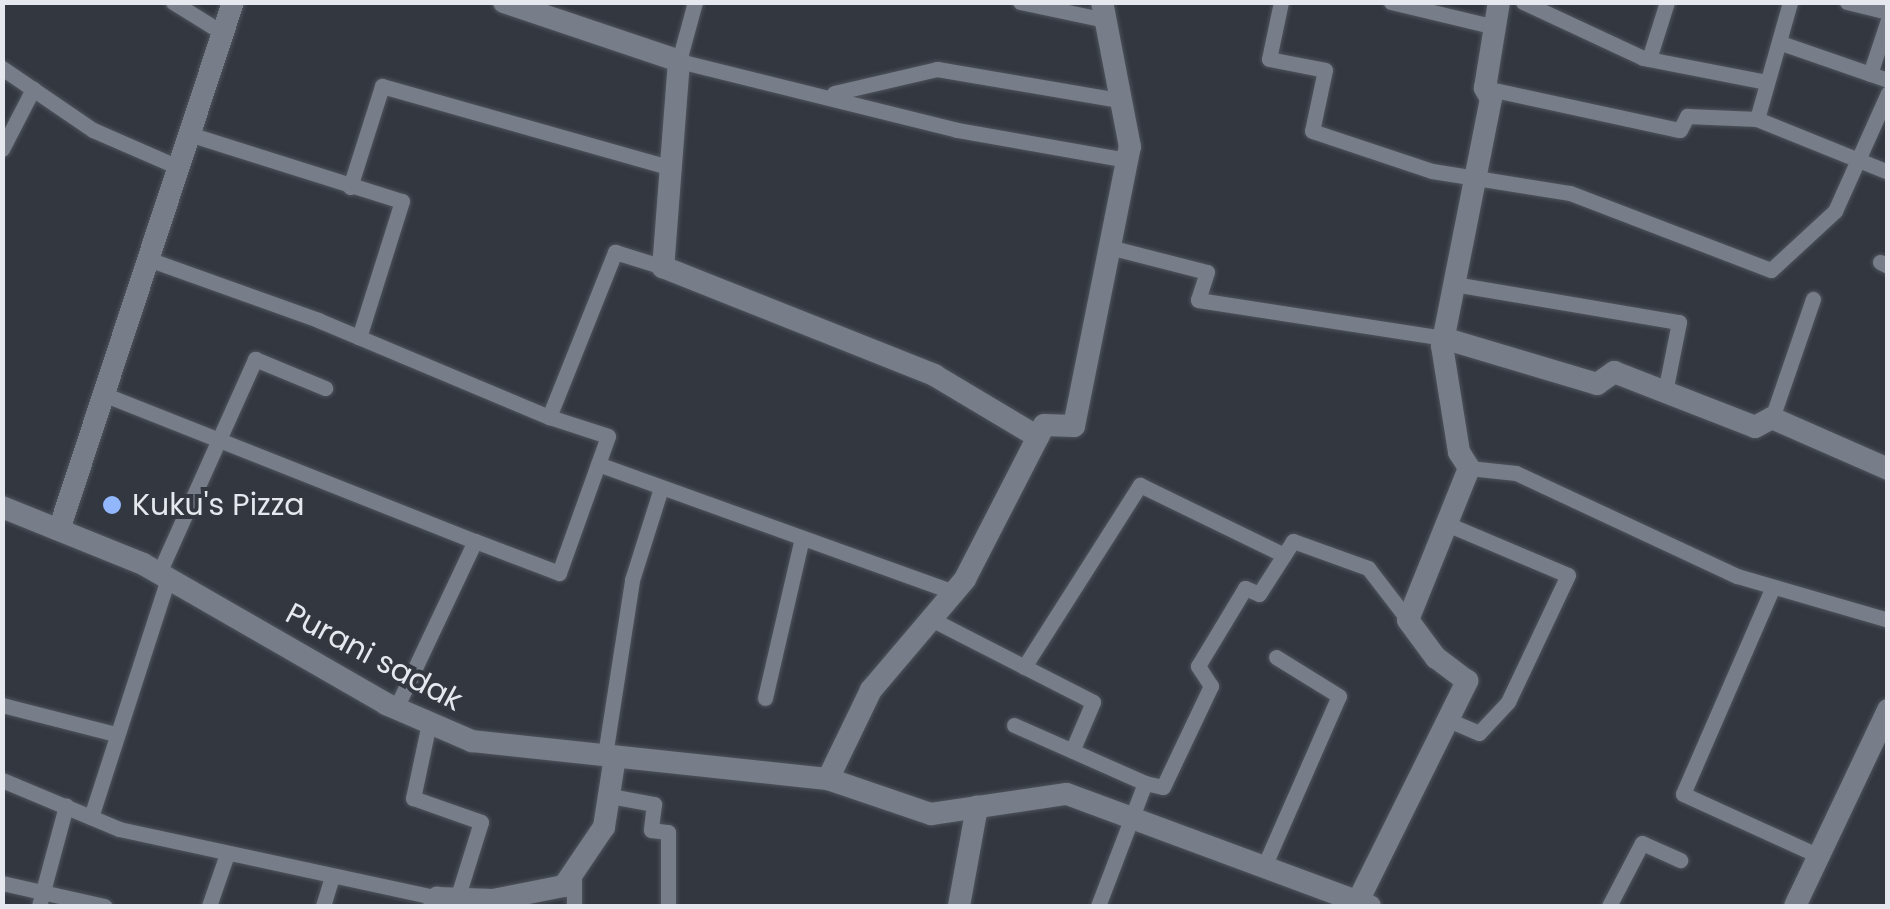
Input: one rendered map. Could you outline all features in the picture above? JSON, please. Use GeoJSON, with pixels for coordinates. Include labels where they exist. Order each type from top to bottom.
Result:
{"type":"FeatureCollection","features":[{"type":"Feature","properties":{"kind":"street"},"geometry":{"type":"LineString","coordinates":[[173,2],[223,32]]}},
{"type":"Feature","properties":{"kind":"street"},"geometry":{"type":"LineString","coordinates":[[59,530],[233,2]]}},
{"type":"Feature","properties":{"kind":"street"},"geometry":{"type":"LineString","coordinates":[[504,2],[679,61],[829,94],[958,130],[1127,160]]}},
{"type":"Feature","properties":{"kind":"street"},"geometry":{"type":"LineString","coordinates":[[663,267],[679,61],[696,2]]}},
{"type":"Feature","properties":{"kind":"street"},"geometry":{"type":"LineString","coordinates":[[828,779],[871,690],[954,592],[1044,425],[1074,426],[1127,160],[1102,11],[1020,2]]}},
{"type":"Feature","properties":{"kind":"street"},"geometry":{"type":"LineString","coordinates":[[1282,2],[1269,59],[1326,70],[1312,131],[1432,171],[1475,173],[1570,194],[1770,270],[1835,211],[1888,93]]}},
{"type":"Feature","properties":{"kind":"street"},"geometry":{"type":"LineString","coordinates":[[1391,2],[1491,26]]}},
{"type":"Feature","properties":{"kind":"street"},"geometry":{"type":"LineString","coordinates":[[1469,468],[1459,452],[1444,338],[1491,99],[1485,88],[1491,26],[1498,2]]}},
{"type":"Feature","properties":{"kind":"street"},"geometry":{"type":"LineString","coordinates":[[1523,2],[1649,59],[1766,82]]}},
{"type":"Feature","properties":{"kind":"street"},"geometry":{"type":"LineString","coordinates":[[1649,59],[1667,2]]}},
{"type":"Feature","properties":{"kind":"street"},"geometry":{"type":"LineString","coordinates":[[1757,119],[1790,2]]}},
{"type":"Feature","properties":{"kind":"street"},"geometry":{"type":"LineString","coordinates":[[1847,2],[1888,12]]}},
{"type":"Feature","properties":{"kind":"street"},"geometry":{"type":"LineString","coordinates":[[1870,74],[1888,20]]}},
{"type":"Feature","properties":{"kind":"street"},"geometry":{"type":"LineString","coordinates":[[1781,43],[1888,80]]}},
{"type":"Feature","properties":{"kind":"street"},"geometry":{"type":"LineString","coordinates":[[2,68],[93,130],[178,167]]}},
{"type":"Feature","properties":{"kind":"street"},"geometry":{"type":"LineString","coordinates":[[829,94],[937,70],[1119,100]]}},
{"type":"Feature","properties":{"kind":"street"},"geometry":{"type":"LineString","coordinates":[[350,186],[382,86],[671,168]]}},
{"type":"Feature","properties":{"kind":"street"},"geometry":{"type":"LineString","coordinates":[[1485,88],[1680,130],[1687,116],[1757,119],[1888,172]]}},
{"type":"Feature","properties":{"kind":"street"},"geometry":{"type":"LineString","coordinates":[[2,149],[32,89]]}},
{"type":"Feature","properties":{"kind":"street"},"geometry":{"type":"LineString","coordinates":[[189,134],[402,201],[358,337]]}},
{"type":"Feature","properties":{"kind":"street"},"geometry":{"type":"LineString","coordinates":[[1110,247],[1207,272],[1198,300],[1444,338],[1597,384],[1614,372],[1755,428],[1772,418],[1813,299]]}},
{"type":"Feature","properties":{"kind":"street"},"geometry":{"type":"LineString","coordinates":[[548,418],[614,252],[663,267],[934,375],[1038,437]]}},
{"type":"Feature","properties":{"kind":"street"},"geometry":{"type":"LineString","coordinates":[[104,394],[225,438],[287,471],[559,573],[608,436],[548,418],[358,337],[148,259]]}},
{"type":"Feature","properties":{"kind":"street"},"geometry":{"type":"LineString","coordinates":[[1454,284],[1679,322],[1665,392]]}},
{"type":"Feature","properties":{"kind":"street"},"geometry":{"type":"LineString","coordinates":[[91,817],[164,576],[255,360],[325,388]]}},
{"type":"Feature","properties":{"kind":"street"},"geometry":{"type":"LineString","coordinates":[[1772,418],[1888,468]]}},
{"type":"Feature","properties":{"kind":"street"},"geometry":{"type":"LineString","coordinates":[[598,464],[802,538],[858,552],[954,592]]}},
{"type":"Feature","properties":{"kind":"street"},"geometry":{"type":"LineString","coordinates":[[1408,620],[1469,468]]}},
{"type":"Feature","properties":{"kind":"street"},"geometry":{"type":"LineString","coordinates":[[1469,468],[1516,473],[1772,589],[1853,604],[1888,620]]}},
{"type":"Feature","properties":{"kind":"street"},"geometry":{"type":"LineString","coordinates":[[1024,667],[1140,485],[1284,555]]}},
{"type":"Feature","properties":{"kind":"street"},"geometry":{"type":"LineString","coordinates":[[574,906],[574,876],[604,828],[632,580],[660,488]]}},
{"type":"Feature","properties":{"kind":"street","name":"Purani sadak"},"geometry":{"type":"LineString","coordinates":[[2,507],[164,576],[396,708],[472,741],[828,779],[930,814],[1067,794],[1266,862],[1347,902]]}},
{"type":"Feature","properties":{"kind":"street"},"geometry":{"type":"LineString","coordinates":[[1447,524],[1568,575],[1508,702],[1478,733],[1448,720]]}},
{"type":"Feature","properties":{"kind":"street"},"geometry":{"type":"LineString","coordinates":[[765,698],[802,538]]}},
{"type":"Feature","properties":{"kind":"street"},"geometry":{"type":"LineString","coordinates":[[396,708],[475,541]]}},
{"type":"Feature","properties":{"kind":"street"},"geometry":{"type":"LineString","coordinates":[[1014,725],[1145,783],[1163,787],[1210,686],[1198,666],[1245,588],[1259,594],[1293,541],[1368,568],[1436,658],[1467,681],[1347,902]]}},
{"type":"Feature","properties":{"kind":"street"},"geometry":{"type":"LineString","coordinates":[[1772,589],[1683,794],[1819,856]]}},
{"type":"Feature","properties":{"kind":"street"},"geometry":{"type":"LineString","coordinates":[[931,620],[1093,702],[1072,751]]}},
{"type":"Feature","properties":{"kind":"street"},"geometry":{"type":"LineString","coordinates":[[1266,862],[1338,696],[1276,657]]}},
{"type":"Feature","properties":{"kind":"street"},"geometry":{"type":"LineString","coordinates":[[2,705],[115,734]]}},
{"type":"Feature","properties":{"kind":"street"},"geometry":{"type":"LineString","coordinates":[[1794,906],[1888,710]]}},
{"type":"Feature","properties":{"kind":"street"},"geometry":{"type":"LineString","coordinates":[[429,723],[414,798],[481,822],[443,901]]}},
{"type":"Feature","properties":{"kind":"street"},"geometry":{"type":"LineString","coordinates":[[2,780],[91,817],[226,854],[443,901],[528,895],[574,876]]}},
{"type":"Feature","properties":{"kind":"street"},"geometry":{"type":"LineString","coordinates":[[1098,906],[1145,783]]}},
{"type":"Feature","properties":{"kind":"street"},"geometry":{"type":"LineString","coordinates":[[610,796],[654,804],[652,830],[668,832],[668,906]]}},
{"type":"Feature","properties":{"kind":"street"},"geometry":{"type":"LineString","coordinates":[[40,899],[66,806]]}},
{"type":"Feature","properties":{"kind":"street"},"geometry":{"type":"LineString","coordinates":[[958,906],[977,807]]}},
{"type":"Feature","properties":{"kind":"street"},"geometry":{"type":"LineString","coordinates":[[1608,906],[1642,843],[1680,860]]}},
{"type":"Feature","properties":{"kind":"street"},"geometry":{"type":"LineString","coordinates":[[209,906],[226,854]]}},
{"type":"Feature","properties":{"kind":"street"},"geometry":{"type":"LineString","coordinates":[[323,906],[332,876]]}},
{"type":"Feature","properties":{"kind":"street"},"geometry":{"type":"LineString","coordinates":[[2,883],[40,899],[104,906]]}},
{"type":"Feature","properties":{"kind":"place","name":"Kuku's Pizza"},"geometry":{"type":"Point","coordinates":[112,505]}}]}
